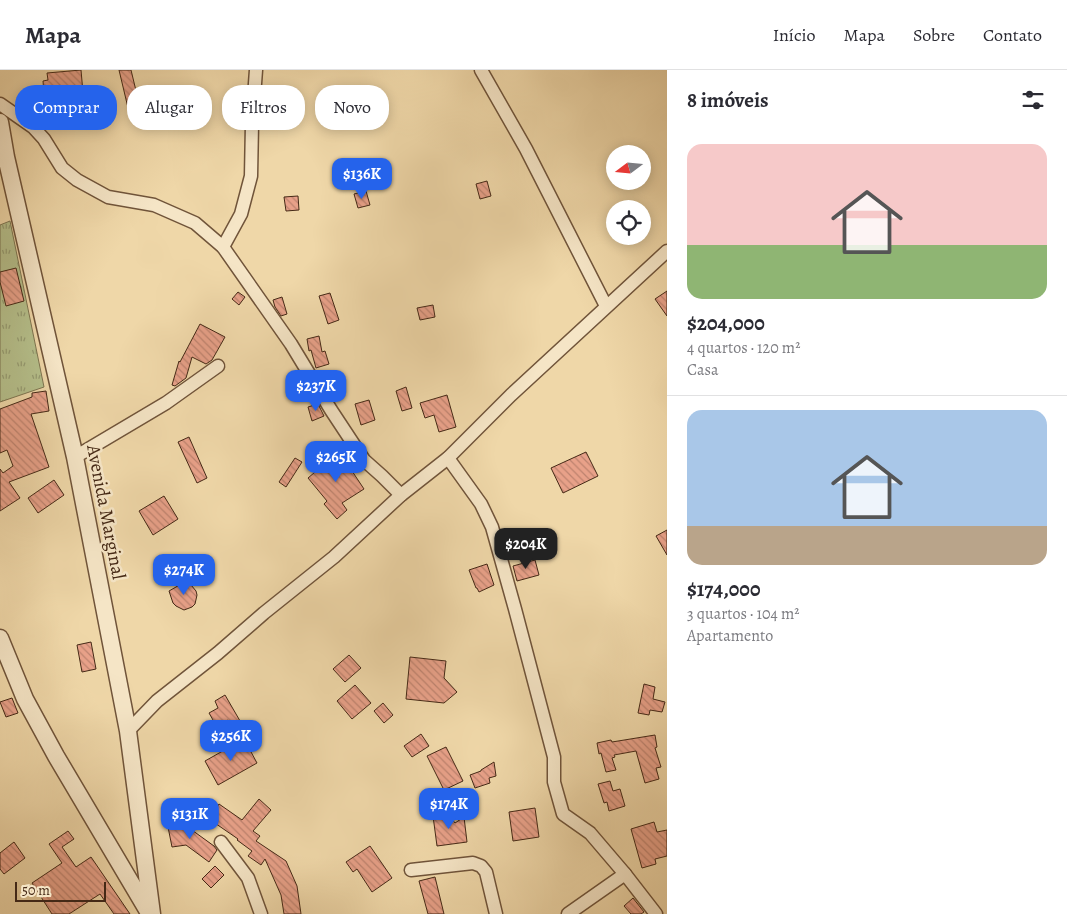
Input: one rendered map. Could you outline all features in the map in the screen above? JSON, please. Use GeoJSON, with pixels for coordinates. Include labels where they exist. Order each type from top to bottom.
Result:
{"type":"FeatureCollection","features":[{"type":"Feature","properties":{"kind":"street"},"geometry":{"type":"LineString","coordinates":[[223,247],[241,214],[251,176],[256,70]]}},
{"type":"Feature","properties":{"kind":"street"},"geometry":{"type":"LineString","coordinates":[[481,70],[526,149],[606,306]]}},
{"type":"Feature","properties":{"kind":"street"},"geometry":{"type":"LineString","coordinates":[[0,104],[34,127],[62,168],[77,180],[108,197],[154,205],[195,222],[223,247],[291,344],[364,460],[401,495]]}},
{"type":"Feature","properties":{"kind":"street","name":"Avenida Marginal"},"geometry":{"type":"LineString","coordinates":[[0,122],[6,157],[75,456],[128,731],[150,914]]}},
{"type":"Feature","properties":{"kind":"street"},"geometry":{"type":"LineString","coordinates":[[128,731],[157,701],[334,557],[401,495],[448,458],[511,395],[667,252]]}},
{"type":"Feature","properties":{"kind":"street"},"geometry":{"type":"LineString","coordinates":[[75,456],[166,403],[218,366]]}},
{"type":"Feature","properties":{"kind":"street"},"geometry":{"type":"LineString","coordinates":[[448,458],[481,504],[492,527],[554,757],[554,782],[563,814],[590,833],[656,914]]}},
{"type":"Feature","properties":{"kind":"street","name":"Avenida Marginal"},"geometry":{"type":"LineString","coordinates":[[0,638],[25,699],[56,756],[150,914]]}},
{"type":"Feature","properties":{"kind":"street"},"geometry":{"type":"LineString","coordinates":[[221,842],[248,878],[261,914]]}},
{"type":"Feature","properties":{"kind":"street"},"geometry":{"type":"LineString","coordinates":[[411,870],[473,863],[481,866],[486,872],[496,914]]}},
{"type":"Feature","properties":{"kind":"street"},"geometry":{"type":"LineString","coordinates":[[568,914],[625,874]]}},
{"type":"Feature","properties":{"kind":"green space"},"geometry":{"type":"Polygon","coordinates":[[[10,221],[44,387],[0,402],[0,225],[10,221]]]}},
{"type":"Feature","properties":{"kind":"building"},"geometry":{"type":"Polygon","coordinates":[[[81,70],[82,85],[43,85],[43,81],[48,80],[47,73],[81,70]]]}},
{"type":"Feature","properties":{"kind":"building"},"geometry":{"type":"Polygon","coordinates":[[[119,70],[131,70],[135,85],[127,85],[127,104],[119,70]]]}},
{"type":"Feature","properties":{"kind":"building"},"geometry":{"type":"Polygon","coordinates":[[[487,181],[491,196],[480,199],[476,184],[487,181]]]}},
{"type":"Feature","properties":{"kind":"building"},"geometry":{"type":"Polygon","coordinates":[[[366,191],[370,205],[358,208],[354,194],[366,191]]]}},
{"type":"Feature","properties":{"kind":"building"},"geometry":{"type":"Polygon","coordinates":[[[298,196],[299,210],[286,211],[284,197],[298,196]]]}},
{"type":"Feature","properties":{"kind":"building"},"geometry":{"type":"Polygon","coordinates":[[[16,268],[24,301],[6,306],[0,282],[0,272],[16,268]]]}},
{"type":"Feature","properties":{"kind":"building"},"geometry":{"type":"Polygon","coordinates":[[[667,291],[667,316],[655,299],[667,291]]]}},
{"type":"Feature","properties":{"kind":"building"},"geometry":{"type":"Polygon","coordinates":[[[238,292],[245,297],[239,305],[232,299],[238,292]]]}},
{"type":"Feature","properties":{"kind":"building"},"geometry":{"type":"Polygon","coordinates":[[[330,293],[339,320],[328,324],[319,296],[330,293]]]}},
{"type":"Feature","properties":{"kind":"building"},"geometry":{"type":"Polygon","coordinates":[[[282,297],[287,314],[281,316],[273,300],[282,297]]]}},
{"type":"Feature","properties":{"kind":"building"},"geometry":{"type":"Polygon","coordinates":[[[433,305],[435,317],[420,320],[417,308],[433,305]]]}},
{"type":"Feature","properties":{"kind":"building"},"geometry":{"type":"Polygon","coordinates":[[[200,324],[225,337],[212,360],[206,364],[192,357],[186,378],[175,386],[172,385],[179,361],[200,324]]]}},
{"type":"Feature","properties":{"kind":"building"},"geometry":{"type":"Polygon","coordinates":[[[319,336],[322,352],[325,351],[329,364],[316,368],[311,350],[309,351],[307,339],[319,336]]]}},
{"type":"Feature","properties":{"kind":"building"},"geometry":{"type":"Polygon","coordinates":[[[406,387],[412,408],[402,411],[396,391],[406,387]]]}},
{"type":"Feature","properties":{"kind":"building"},"geometry":{"type":"Polygon","coordinates":[[[46,391],[49,411],[31,414],[49,467],[9,482],[20,498],[0,511],[0,469],[3,473],[13,466],[7,450],[0,453],[0,409],[32,397],[32,393],[46,391]]]}},
{"type":"Feature","properties":{"kind":"building"},"geometry":{"type":"Polygon","coordinates":[[[447,395],[456,427],[439,432],[434,415],[425,418],[420,403],[447,395]]]}},
{"type":"Feature","properties":{"kind":"building"},"geometry":{"type":"Polygon","coordinates":[[[369,400],[375,420],[361,425],[355,404],[369,400]]]}},
{"type":"Feature","properties":{"kind":"building"},"geometry":{"type":"Polygon","coordinates":[[[318,404],[324,416],[312,421],[308,407],[318,404]]]}},
{"type":"Feature","properties":{"kind":"building"},"geometry":{"type":"Polygon","coordinates":[[[189,437],[207,478],[197,483],[178,442],[189,437]]]}},
{"type":"Feature","properties":{"kind":"building"},"geometry":{"type":"Polygon","coordinates":[[[338,450],[364,489],[342,503],[347,510],[337,519],[324,504],[327,501],[308,478],[328,461],[326,458],[338,450]]]}},
{"type":"Feature","properties":{"kind":"building"},"geometry":{"type":"Polygon","coordinates":[[[586,452],[598,476],[563,493],[551,468],[586,452]]]}},
{"type":"Feature","properties":{"kind":"building"},"geometry":{"type":"Polygon","coordinates":[[[295,458],[302,462],[286,487],[279,482],[295,458]]]}},
{"type":"Feature","properties":{"kind":"building"},"geometry":{"type":"Polygon","coordinates":[[[54,480],[64,495],[38,513],[28,498],[54,480]]]}},
{"type":"Feature","properties":{"kind":"building"},"geometry":{"type":"Polygon","coordinates":[[[164,496],[178,519],[153,535],[139,511],[164,496]]]}},
{"type":"Feature","properties":{"kind":"building"},"geometry":{"type":"Polygon","coordinates":[[[667,530],[667,555],[656,536],[667,530]]]}},
{"type":"Feature","properties":{"kind":"building"},"geometry":{"type":"Polygon","coordinates":[[[535,560],[539,575],[517,581],[513,566],[535,560]]]}},
{"type":"Feature","properties":{"kind":"building"},"geometry":{"type":"Polygon","coordinates":[[[487,564],[494,585],[479,592],[469,570],[487,564]]]}},
{"type":"Feature","properties":{"kind":"building"},"geometry":{"type":"Polygon","coordinates":[[[183,583],[191,585],[197,595],[195,604],[184,610],[173,603],[169,591],[183,583]]]}},
{"type":"Feature","properties":{"kind":"building"},"geometry":{"type":"Polygon","coordinates":[[[91,642],[96,669],[82,672],[77,645],[91,642]]]}},
{"type":"Feature","properties":{"kind":"building"},"geometry":{"type":"Polygon","coordinates":[[[349,655],[361,668],[345,682],[333,669],[349,655]]]}},
{"type":"Feature","properties":{"kind":"building"},"geometry":{"type":"Polygon","coordinates":[[[410,657],[446,661],[444,678],[457,692],[444,703],[406,699],[410,657]]]}},
{"type":"Feature","properties":{"kind":"building"},"geometry":{"type":"Polygon","coordinates":[[[644,684],[655,687],[653,699],[665,702],[662,712],[650,710],[649,715],[638,713],[644,684]]]}},
{"type":"Feature","properties":{"kind":"building"},"geometry":{"type":"Polygon","coordinates":[[[355,685],[371,703],[352,719],[337,701],[355,685]]]}},
{"type":"Feature","properties":{"kind":"building"},"geometry":{"type":"Polygon","coordinates":[[[225,695],[247,733],[239,738],[228,720],[217,727],[209,713],[218,708],[215,701],[225,695]]]}},
{"type":"Feature","properties":{"kind":"building"},"geometry":{"type":"Polygon","coordinates":[[[12,698],[18,713],[6,717],[0,702],[12,698]]]}},
{"type":"Feature","properties":{"kind":"building"},"geometry":{"type":"Polygon","coordinates":[[[383,703],[393,715],[384,723],[374,711],[383,703]]]}},
{"type":"Feature","properties":{"kind":"building"},"geometry":{"type":"Polygon","coordinates":[[[421,734],[429,746],[412,757],[404,746],[421,734]]]}},
{"type":"Feature","properties":{"kind":"building"},"geometry":{"type":"Polygon","coordinates":[[[655,735],[657,747],[655,748],[661,767],[656,768],[659,779],[645,783],[636,751],[614,755],[615,757],[612,758],[616,770],[606,772],[597,743],[655,735]]]}},
{"type":"Feature","properties":{"kind":"building"},"geometry":{"type":"Polygon","coordinates":[[[244,739],[257,763],[218,785],[205,761],[244,739]]]}},
{"type":"Feature","properties":{"kind":"building"},"geometry":{"type":"Polygon","coordinates":[[[446,747],[463,781],[444,790],[427,756],[446,747]]]}},
{"type":"Feature","properties":{"kind":"building"},"geometry":{"type":"Polygon","coordinates":[[[494,762],[496,776],[489,778],[490,783],[475,788],[470,775],[481,771],[494,762]]]}},
{"type":"Feature","properties":{"kind":"building"},"geometry":{"type":"Polygon","coordinates":[[[610,781],[613,791],[620,789],[625,806],[609,811],[607,802],[604,803],[598,784],[610,781]]]}},
{"type":"Feature","properties":{"kind":"building"},"geometry":{"type":"Polygon","coordinates":[[[259,799],[271,810],[253,831],[260,836],[256,841],[286,861],[297,886],[301,914],[284,914],[281,895],[265,859],[261,865],[248,856],[252,851],[209,819],[219,804],[242,820],[259,799]]]}},
{"type":"Feature","properties":{"kind":"building"},"geometry":{"type":"Polygon","coordinates":[[[535,808],[539,837],[513,841],[509,812],[535,808]]]}},
{"type":"Feature","properties":{"kind":"building"},"geometry":{"type":"Polygon","coordinates":[[[448,814],[455,823],[464,817],[467,842],[437,846],[433,816],[448,814]]]}},
{"type":"Feature","properties":{"kind":"building"},"geometry":{"type":"Polygon","coordinates":[[[178,820],[217,850],[209,862],[186,845],[172,847],[167,822],[178,820]]]}},
{"type":"Feature","properties":{"kind":"building"},"geometry":{"type":"Polygon","coordinates":[[[654,822],[657,832],[667,830],[667,856],[655,859],[656,864],[642,868],[631,829],[654,822]]]}},
{"type":"Feature","properties":{"kind":"building"},"geometry":{"type":"Polygon","coordinates":[[[68,831],[74,839],[62,847],[76,867],[91,857],[130,914],[114,914],[100,894],[69,914],[52,914],[32,883],[62,863],[49,844],[68,831]]]}},
{"type":"Feature","properties":{"kind":"building"},"geometry":{"type":"Polygon","coordinates":[[[14,842],[25,858],[4,874],[0,869],[0,853],[14,842]]]}},
{"type":"Feature","properties":{"kind":"building"},"geometry":{"type":"Polygon","coordinates":[[[370,846],[392,878],[372,892],[357,869],[353,872],[346,862],[370,846]]]}},
{"type":"Feature","properties":{"kind":"building"},"geometry":{"type":"Polygon","coordinates":[[[215,866],[224,875],[211,888],[202,879],[215,866]]]}},
{"type":"Feature","properties":{"kind":"building"},"geometry":{"type":"Polygon","coordinates":[[[435,877],[444,914],[428,914],[419,881],[435,877]]]}},
{"type":"Feature","properties":{"kind":"building"},"geometry":{"type":"Polygon","coordinates":[[[633,898],[644,912],[641,914],[631,914],[624,906],[633,898]]]}}]}
